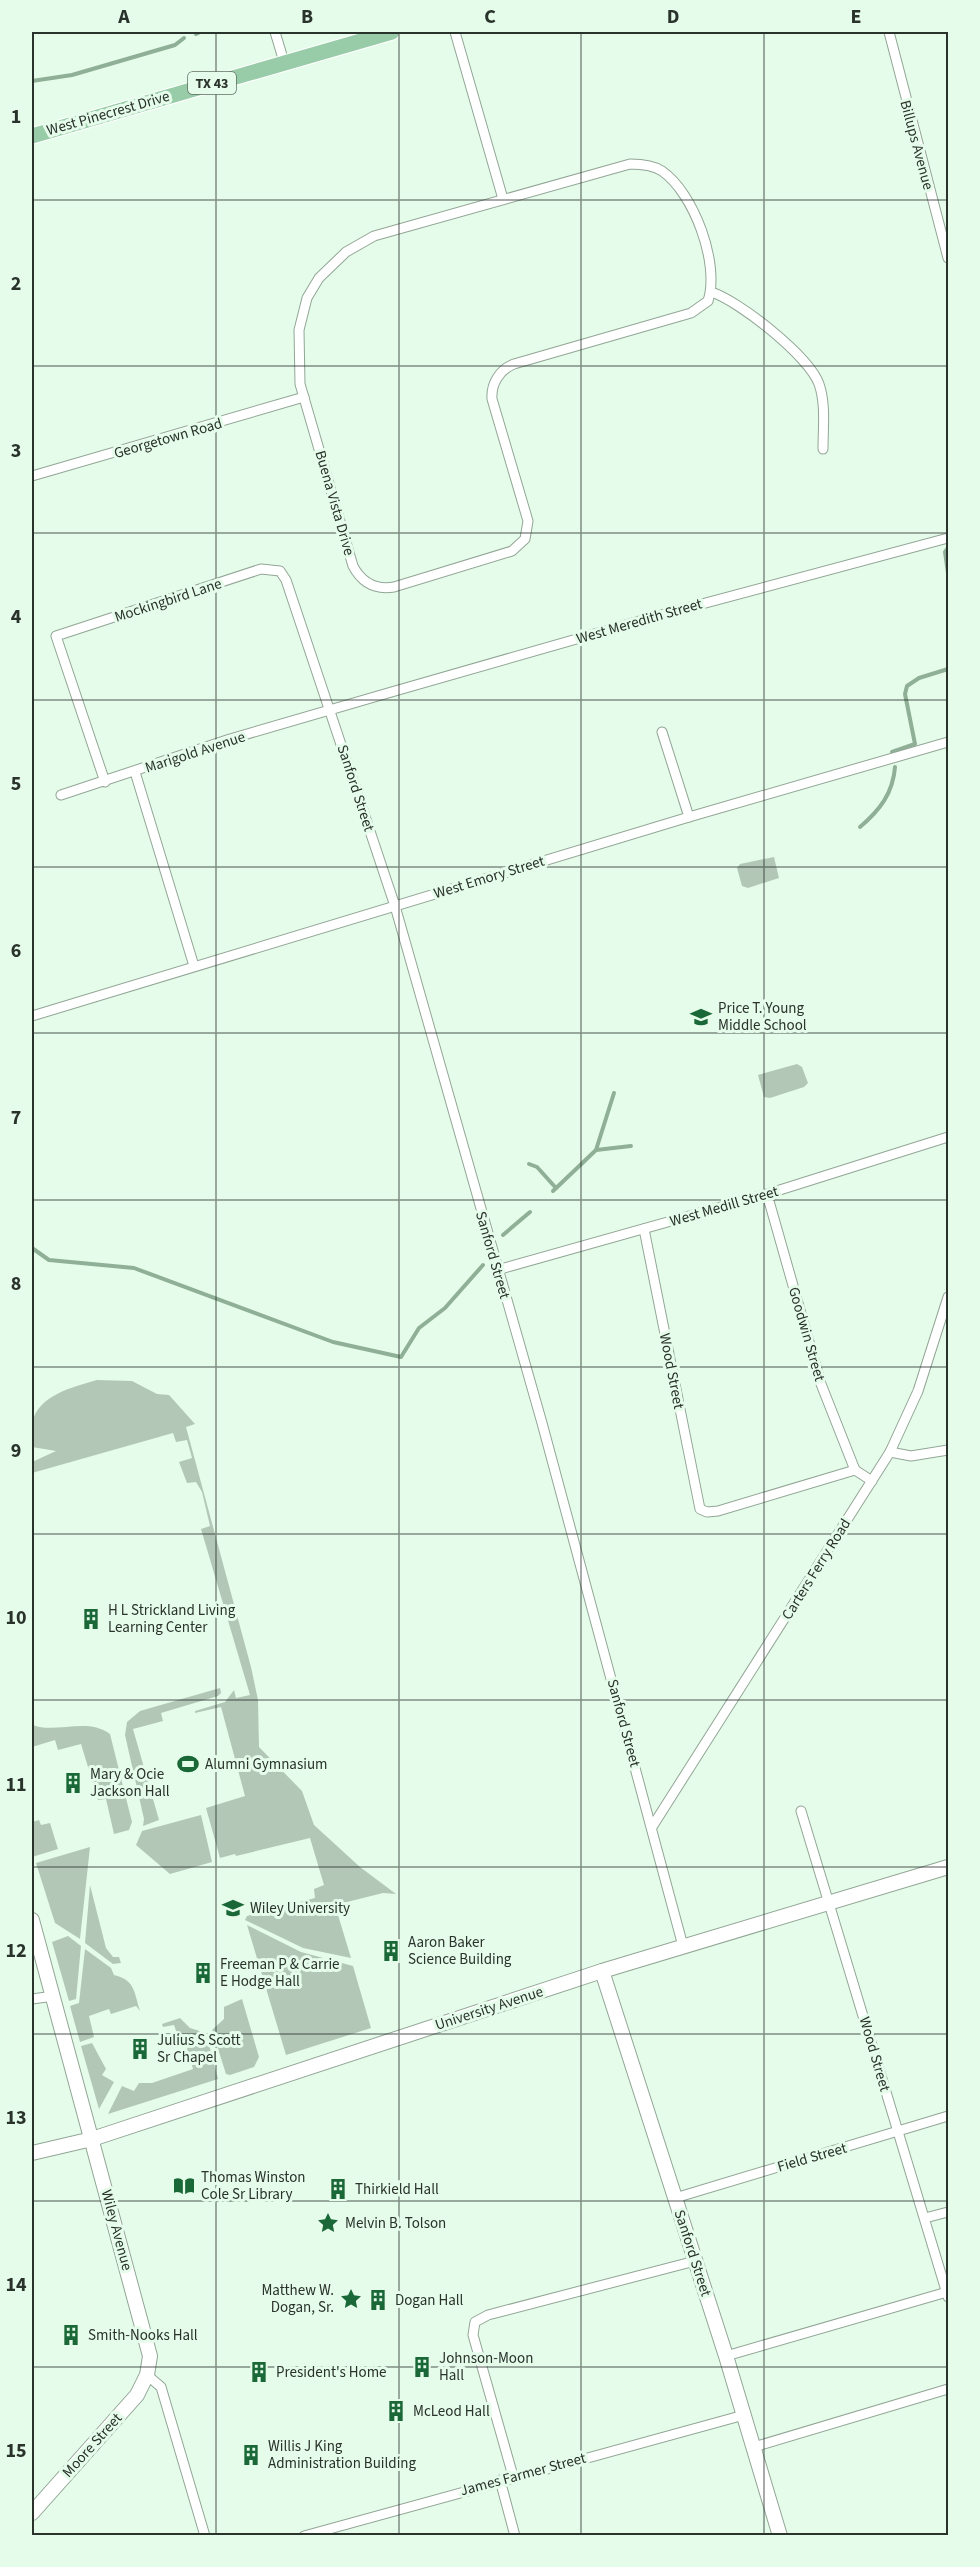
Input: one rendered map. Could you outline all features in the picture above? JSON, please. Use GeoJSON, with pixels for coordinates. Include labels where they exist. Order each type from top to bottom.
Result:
{"type":"FeatureCollection","features":[{"type":"Feature","properties":{"kind":"main road","name":"West Pinecrest Drive"},"geometry":{"type":"LineString","coordinates":[[32,135],[392,32]]}},
{"type":"Feature","properties":{"kind":"street"},"geometry":{"type":"LineString","coordinates":[[275,32],[284,62]]}},
{"type":"Feature","properties":{"kind":"street"},"geometry":{"type":"LineString","coordinates":[[455,32],[503,199]]}},
{"type":"Feature","properties":{"kind":"street","name":"Billups Avenue"},"geometry":{"type":"LineString","coordinates":[[889,32],[948,258]]}},
{"type":"Feature","properties":{"kind":"street","name":"Buena Vista Drive"},"geometry":{"type":"LineString","coordinates":[[637,164],[659,170],[683,194],[706,246],[712,273],[711,292],[703,306],[691,313],[513,364],[502,370],[493,387],[492,399],[526,514],[528,528],[525,539],[512,551],[394,587],[385,589],[371,585],[361,578],[353,566],[304,397],[298,358],[302,316],[312,288],[331,265],[374,236],[503,199],[622,165],[637,164]]}},
{"type":"Feature","properties":{"kind":"street"},"geometry":{"type":"LineString","coordinates":[[938,222],[948,222]]}},
{"type":"Feature","properties":{"kind":"street"},"geometry":{"type":"LineString","coordinates":[[711,292],[738,304],[810,368],[821,390],[823,449]]}},
{"type":"Feature","properties":{"kind":"street","name":"Georgetown Road"},"geometry":{"type":"LineString","coordinates":[[32,476],[304,397]]}},
{"type":"Feature","properties":{"kind":"street","name":"West Meredith Street"},"geometry":{"type":"LineString","coordinates":[[331,711],[634,622],[948,538]]}},
{"type":"Feature","properties":{"kind":"street","name":"Mockingbird Lane"},"geometry":{"type":"LineString","coordinates":[[105,782],[56,636],[261,569],[280,571]]}},
{"type":"Feature","properties":{"kind":"street","name":"Sanford Street"},"geometry":{"type":"LineString","coordinates":[[280,571],[286,580],[331,711],[395,906],[652,1827],[683,1946]]}},
{"type":"Feature","properties":{"kind":"street","name":"Marigold Avenue"},"geometry":{"type":"LineString","coordinates":[[61,795],[230,739],[331,711]]}},
{"type":"Feature","properties":{"kind":"street"},"geometry":{"type":"LineString","coordinates":[[662,732],[689,817]]}},
{"type":"Feature","properties":{"kind":"street","name":"West Emory Street"},"geometry":{"type":"LineString","coordinates":[[32,1016],[689,817],[948,742]]}},
{"type":"Feature","properties":{"kind":"street"},"geometry":{"type":"LineString","coordinates":[[135,772],[194,966]]}},
{"type":"Feature","properties":{"kind":"street","name":"West Medill Street"},"geometry":{"type":"LineString","coordinates":[[497,1270],[767,1194],[948,1137]]}},
{"type":"Feature","properties":{"kind":"street","name":"Goodwin Street"},"geometry":{"type":"LineString","coordinates":[[767,1194],[821,1384],[855,1470]]}},
{"type":"Feature","properties":{"kind":"street","name":"Wood Street"},"geometry":{"type":"LineString","coordinates":[[644,1229],[698,1503],[703,1512],[718,1511],[855,1470]]}},
{"type":"Feature","properties":{"kind":"street","name":"Carters Ferry Road"},"geometry":{"type":"LineString","coordinates":[[652,1827],[890,1452],[918,1390],[948,1297]]}},
{"type":"Feature","properties":{"kind":"street"},"geometry":{"type":"LineString","coordinates":[[890,1452],[910,1456],[948,1450]]}},
{"type":"Feature","properties":{"kind":"street"},"geometry":{"type":"LineString","coordinates":[[855,1470],[872,1481]]}},
{"type":"Feature","properties":{"kind":"street","name":"Wood Street"},"geometry":{"type":"LineString","coordinates":[[801,1810],[831,1902],[948,2295]]}},
{"type":"Feature","properties":{"kind":"street","name":"University Avenue"},"geometry":{"type":"LineString","coordinates":[[32,2153],[92,2139],[602,1971],[948,1867]]}},
{"type":"Feature","properties":{"kind":"street","name":"Wiley Avenue"},"geometry":{"type":"LineString","coordinates":[[32,1920],[148,2346],[147,2375]]}},
{"type":"Feature","properties":{"kind":"street","name":"Sanford Street"},"geometry":{"type":"LineString","coordinates":[[602,1971],[726,2356],[780,2535]]}},
{"type":"Feature","properties":{"kind":"street"},"geometry":{"type":"LineString","coordinates":[[32,1999],[54,1996]]}},
{"type":"Feature","properties":{"kind":"street","name":"Field Street"},"geometry":{"type":"LineString","coordinates":[[675,2198],[948,2116]]}},
{"type":"Feature","properties":{"kind":"street"},"geometry":{"type":"LineString","coordinates":[[925,2218],[948,2212]]}},
{"type":"Feature","properties":{"kind":"street"},"geometry":{"type":"LineString","coordinates":[[513,2476],[473,2335],[475,2322],[488,2315],[695,2261]]}},
{"type":"Feature","properties":{"kind":"street"},"geometry":{"type":"LineString","coordinates":[[726,2356],[948,2295]]}},
{"type":"Feature","properties":{"kind":"street"},"geometry":{"type":"LineString","coordinates":[[147,2375],[161,2387],[205,2535]]}},
{"type":"Feature","properties":{"kind":"street","name":"Moore Street"},"geometry":{"type":"LineString","coordinates":[[32,2512],[134,2399],[147,2375]]}},
{"type":"Feature","properties":{"kind":"street"},"geometry":{"type":"LineString","coordinates":[[754,2447],[948,2389]]}},
{"type":"Feature","properties":{"kind":"street","name":"James Farmer Street"},"geometry":{"type":"LineString","coordinates":[[304,2535],[513,2476],[744,2415]]}},
{"type":"Feature","properties":{"kind":"street"},"geometry":{"type":"LineString","coordinates":[[500,2480],[515,2535]]}},
{"type":"Feature","properties":{"kind":"green space"},"geometry":{"type":"Polygon","coordinates":[[[774,857],[779,878],[748,888],[742,886],[737,868],[740,864],[774,857]]]}},
{"type":"Feature","properties":{"kind":"green space"},"geometry":{"type":"Polygon","coordinates":[[[797,1064],[802,1067],[808,1083],[804,1087],[770,1098],[764,1097],[758,1075],[797,1064]]]}},
{"type":"Feature","properties":{"kind":"green space"},"geometry":{"type":"Polygon","coordinates":[[[97,1380],[132,1381],[157,1394],[169,1395],[195,1424],[186,1427],[251,1667],[258,1700],[259,1747],[302,1791],[314,1825],[360,1867],[396,1894],[383,1893],[335,1905],[351,1958],[303,1948],[245,1920],[247,1916],[315,1898],[314,1889],[324,1885],[310,1838],[220,1858],[206,1808],[245,1796],[221,1707],[195,1713],[195,1711],[225,1702],[234,1690],[236,1698],[250,1695],[201,1529],[210,1526],[202,1492],[196,1482],[187,1483],[179,1462],[192,1458],[187,1440],[176,1442],[173,1433],[32,1473],[32,1462],[56,1451],[32,1447],[32,1423],[41,1405],[58,1394],[97,1380]]]}},
{"type":"Feature","properties":{"kind":"green space"},"geometry":{"type":"Polygon","coordinates":[[[220,1688],[221,1693],[218,1696],[161,1713],[163,1721],[133,1729],[159,1820],[143,1826],[144,1819],[125,1735],[127,1722],[140,1711],[220,1688]]]}},
{"type":"Feature","properties":{"kind":"green space"},"geometry":{"type":"Polygon","coordinates":[[[32,1725],[51,1728],[91,1727],[110,1734],[132,1822],[129,1830],[114,1834],[106,1799],[98,1800],[81,1744],[58,1750],[55,1740],[32,1747],[32,1725]]]}},
{"type":"Feature","properties":{"kind":"green space"},"geometry":{"type":"Polygon","coordinates":[[[201,1815],[212,1862],[170,1874],[136,1845],[142,1831],[201,1815]]]}},
{"type":"Feature","properties":{"kind":"green space"},"geometry":{"type":"Polygon","coordinates":[[[39,1820],[41,1825],[50,1823],[58,1849],[32,1857],[32,1822],[39,1820]]]}},
{"type":"Feature","properties":{"kind":"green space"},"geometry":{"type":"Polygon","coordinates":[[[90,1847],[80,1939],[55,1923],[36,1863],[90,1847]]]}},
{"type":"Feature","properties":{"kind":"green space"},"geometry":{"type":"Polygon","coordinates":[[[90,1885],[106,1948],[113,1957],[119,1957],[121,1963],[113,1964],[85,1943],[90,1885]]]}},
{"type":"Feature","properties":{"kind":"green space"},"geometry":{"type":"Polygon","coordinates":[[[247,1925],[301,1952],[353,1966],[371,2028],[286,2055],[247,1925]]]}},
{"type":"Feature","properties":{"kind":"green space"},"geometry":{"type":"Polygon","coordinates":[[[68,1936],[81,1946],[76,1999],[69,2001],[52,1942],[68,1936]]]}},
{"type":"Feature","properties":{"kind":"green space"},"geometry":{"type":"Polygon","coordinates":[[[85,1949],[111,1968],[114,1975],[130,1984],[140,2011],[136,2006],[111,2014],[109,2009],[89,2016],[94,2037],[80,2042],[70,2006],[79,2003],[85,1949]]]}},
{"type":"Feature","properties":{"kind":"green space"},"geometry":{"type":"Polygon","coordinates":[[[242,1999],[259,2057],[254,2067],[230,2075],[226,2074],[212,2030],[224,2019],[224,2007],[242,1999]]]}},
{"type":"Feature","properties":{"kind":"green space"},"geometry":{"type":"Polygon","coordinates":[[[180,2018],[190,2028],[206,2033],[218,2079],[108,2114],[122,2086],[134,2091],[139,2083],[152,2083],[193,2069],[187,2048],[182,2048],[174,2025],[163,2027],[162,2024],[180,2018]]]}},
{"type":"Feature","properties":{"kind":"green space"},"geometry":{"type":"Polygon","coordinates":[[[92,2043],[106,2069],[102,2075],[114,2082],[99,2109],[81,2046],[92,2043]]]}},
{"type":"Feature","properties":{"kind":"waterway"},"geometry":{"type":"LineString","coordinates":[[196,34],[200,32]]}},
{"type":"Feature","properties":{"kind":"waterway"},"geometry":{"type":"LineString","coordinates":[[32,81],[72,75],[175,45],[184,38]]}},
{"type":"Feature","properties":{"kind":"waterway"},"geometry":{"type":"LineString","coordinates":[[948,548],[945,552],[948,573]]}},
{"type":"Feature","properties":{"kind":"waterway"},"geometry":{"type":"LineString","coordinates":[[892,752],[915,744],[905,694],[907,686],[919,678],[948,669]]}},
{"type":"Feature","properties":{"kind":"waterway"},"geometry":{"type":"LineString","coordinates":[[860,827],[874,814],[884,800],[892,785],[895,767]]}},
{"type":"Feature","properties":{"kind":"waterway"},"geometry":{"type":"LineString","coordinates":[[553,1191],[596,1150],[614,1093]]}},
{"type":"Feature","properties":{"kind":"waterway"},"geometry":{"type":"LineString","coordinates":[[596,1150],[631,1146]]}},
{"type":"Feature","properties":{"kind":"waterway"},"geometry":{"type":"LineString","coordinates":[[529,1164],[537,1167],[556,1188]]}},
{"type":"Feature","properties":{"kind":"waterway"},"geometry":{"type":"LineString","coordinates":[[503,1235],[530,1212]]}},
{"type":"Feature","properties":{"kind":"waterway"},"geometry":{"type":"LineString","coordinates":[[32,1248],[49,1260],[134,1268],[333,1342],[401,1357],[419,1328],[445,1308],[483,1265]]}},
{"type":"Feature","properties":{"kind":"place","name":"Price T. Young Middle School"},"geometry":{"type":"Point","coordinates":[701,1017]}},
{"type":"Feature","properties":{"kind":"place","name":"H L Strickland Living Learning Center"},"geometry":{"type":"Point","coordinates":[91,1619]}},
{"type":"Feature","properties":{"kind":"place","name":"Alumni Gymnasium"},"geometry":{"type":"Point","coordinates":[188,1764]}},
{"type":"Feature","properties":{"kind":"place","name":"Mary & Ocie Jackson Hall"},"geometry":{"type":"Point","coordinates":[73,1783]}},
{"type":"Feature","properties":{"kind":"place","name":"Wiley University"},"geometry":{"type":"Point","coordinates":[233,1908]}},
{"type":"Feature","properties":{"kind":"place","name":"Aaron Baker Science Building"},"geometry":{"type":"Point","coordinates":[391,1951]}},
{"type":"Feature","properties":{"kind":"place","name":"Freeman P & Carrie E Hodge Hall"},"geometry":{"type":"Point","coordinates":[203,1973]}},
{"type":"Feature","properties":{"kind":"place","name":"Julius S Scott Sr Chapel"},"geometry":{"type":"Point","coordinates":[140,2049]}},
{"type":"Feature","properties":{"kind":"place","name":"Thomas Winston Cole Sr Library"},"geometry":{"type":"Point","coordinates":[184,2186]}},
{"type":"Feature","properties":{"kind":"place","name":"Thirkield Hall"},"geometry":{"type":"Point","coordinates":[338,2189]}},
{"type":"Feature","properties":{"kind":"place","name":"Melvin B. Tolson"},"geometry":{"type":"Point","coordinates":[328,2223]}},
{"type":"Feature","properties":{"kind":"place","name":"Matthew W. Dogan, Sr."},"geometry":{"type":"Point","coordinates":[351,2299]}},
{"type":"Feature","properties":{"kind":"place","name":"Dogan Hall"},"geometry":{"type":"Point","coordinates":[378,2300]}},
{"type":"Feature","properties":{"kind":"place","name":"Smith-Nooks Hall"},"geometry":{"type":"Point","coordinates":[71,2335]}},
{"type":"Feature","properties":{"kind":"place","name":"Johnson-Moon Hall"},"geometry":{"type":"Point","coordinates":[422,2367]}},
{"type":"Feature","properties":{"kind":"place","name":"President's Home"},"geometry":{"type":"Point","coordinates":[259,2372]}},
{"type":"Feature","properties":{"kind":"place","name":"McLeod Hall"},"geometry":{"type":"Point","coordinates":[396,2411]}},
{"type":"Feature","properties":{"kind":"place","name":"Willis J King Administration Building"},"geometry":{"type":"Point","coordinates":[251,2455]}}]}
